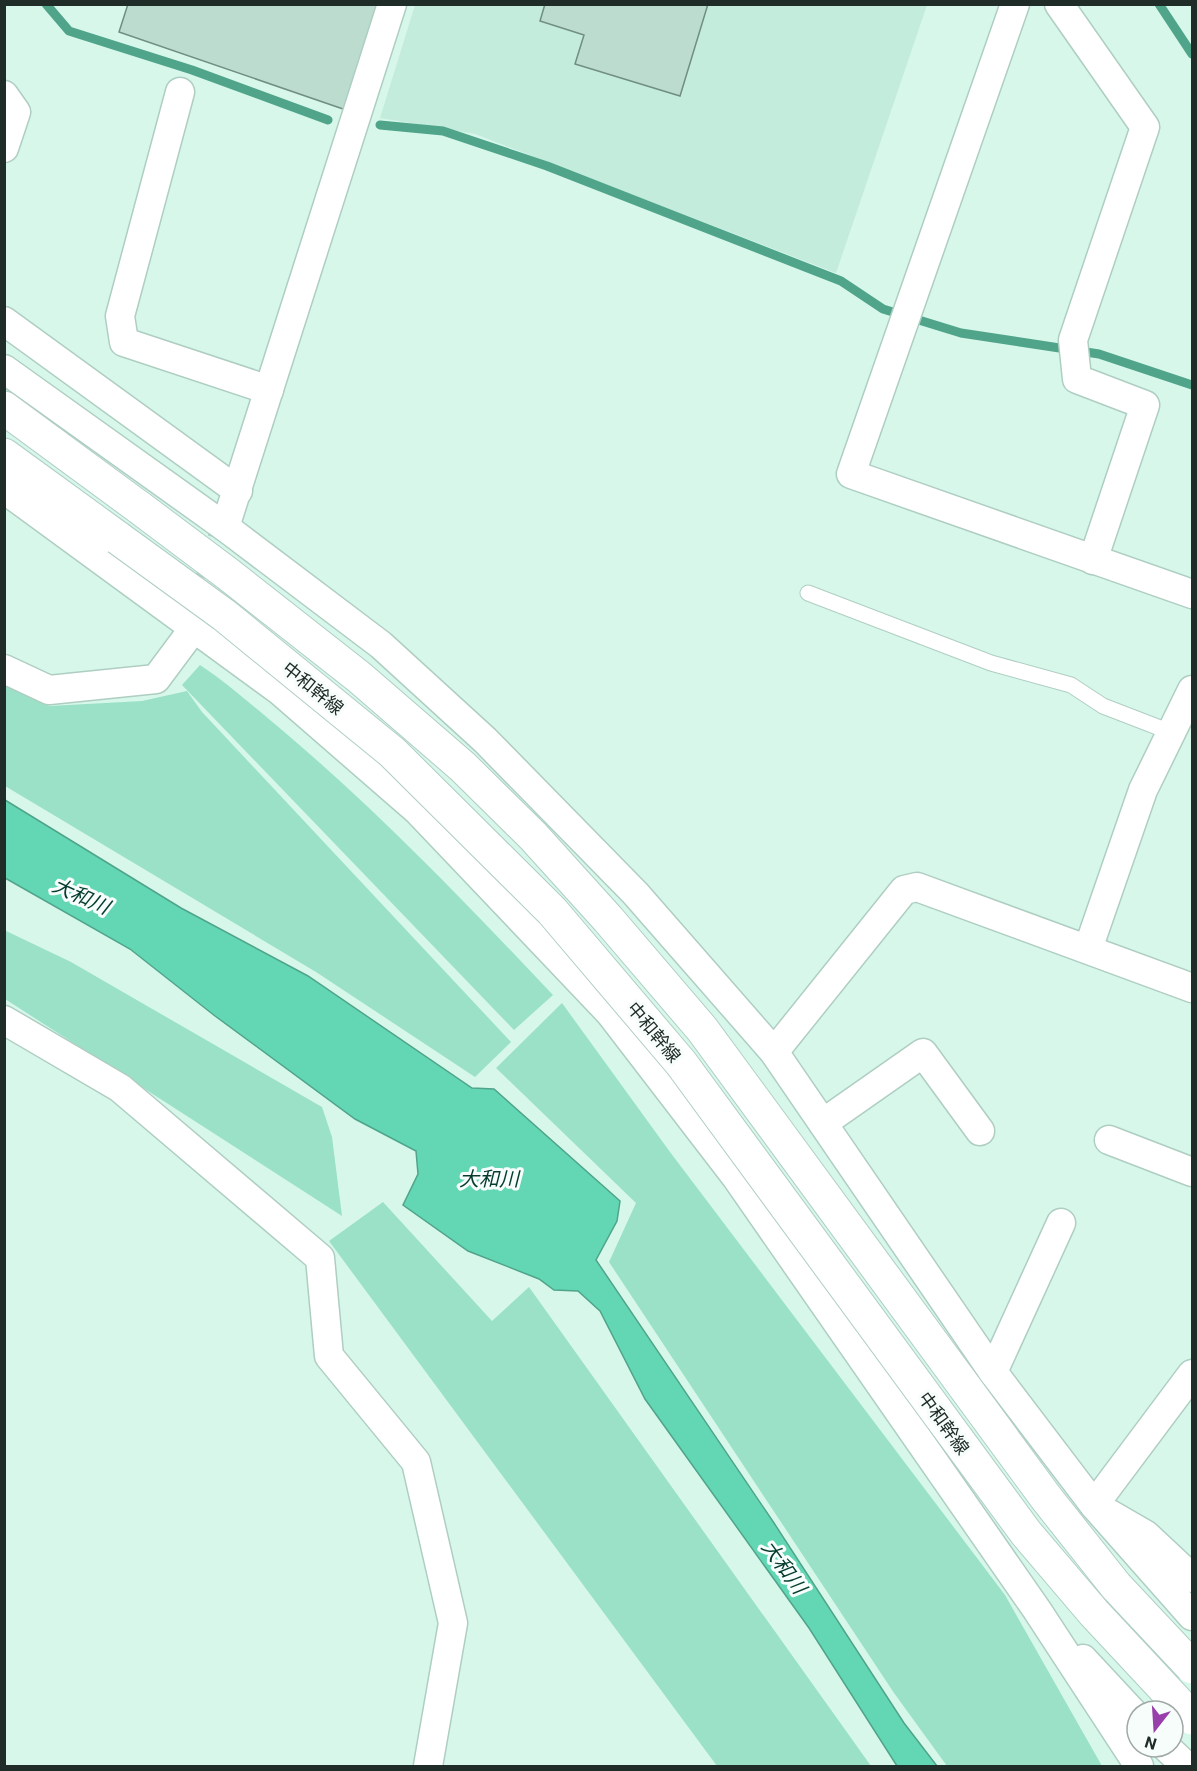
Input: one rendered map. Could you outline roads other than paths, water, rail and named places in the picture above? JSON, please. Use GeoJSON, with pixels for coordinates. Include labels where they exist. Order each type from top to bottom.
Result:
{"type":"FeatureCollection","features":[{"type":"Feature","properties":{"kind":"main road","name":"中和幹線"},"geometry":{"type":"LineString","coordinates":[[4,408],[228,573],[359,677],[463,767],[533,836],[702,1029],[1047,1499],[1116,1586],[1192,1667]]}},
{"type":"Feature","properties":{"kind":"main road","name":"中和幹線"},"geometry":{"type":"LineString","coordinates":[[4,455],[224,615],[392,752],[552,911],[681,1063],[1026,1533],[1094,1613],[1192,1718]]}},
{"type":"Feature","properties":{"kind":"street"},"geometry":{"type":"LineString","coordinates":[[225,527],[392,4]]}},
{"type":"Feature","properties":{"kind":"street"},"geometry":{"type":"LineString","coordinates":[[1015,4],[851,474],[1192,594]]}},
{"type":"Feature","properties":{"kind":"street"},"geometry":{"type":"LineString","coordinates":[[1059,4],[1145,127],[1072,350],[1077,379],[1145,405],[1093,560]]}},
{"type":"Feature","properties":{"kind":"street"},"geometry":{"type":"LineString","coordinates":[[180,92],[120,316],[124,342],[269,390]]}},
{"type":"Feature","properties":{"kind":"street"},"geometry":{"type":"LineString","coordinates":[[4,95],[16,112],[4,148]]}},
{"type":"Feature","properties":{"kind":"street"},"geometry":{"type":"LineString","coordinates":[[4,321],[238,491]]}},
{"type":"Feature","properties":{"kind":"street"},"geometry":{"type":"LineString","coordinates":[[4,369],[225,527],[381,645],[485,740],[635,893],[774,1052],[993,1372],[1095,1505],[1192,1616]]}},
{"type":"Feature","properties":{"kind":"street"},"geometry":{"type":"LineString","coordinates":[[4,489],[279,692],[418,811],[610,1013],[736,1177],[1036,1610],[1139,1767]]}},
{"type":"Feature","properties":{"kind":"street"},"geometry":{"type":"LineString","coordinates":[[4,669],[50,690],[156,679],[194,628]]}},
{"type":"Feature","properties":{"kind":"street"},"geometry":{"type":"LineString","coordinates":[[1088,949],[1143,790],[1173,733],[1192,690]]}},
{"type":"Feature","properties":{"kind":"street"},"geometry":{"type":"LineString","coordinates":[[774,1052],[904,890],[917,887],[1192,988]]}},
{"type":"Feature","properties":{"kind":"street"},"geometry":{"type":"LineString","coordinates":[[4,1020],[120,1088],[320,1258],[329,1356],[416,1462],[453,1623],[429,1767]]}},
{"type":"Feature","properties":{"kind":"street"},"geometry":{"type":"LineString","coordinates":[[823,1123],[923,1053],[980,1131]]}},
{"type":"Feature","properties":{"kind":"street"},"geometry":{"type":"LineString","coordinates":[[1109,1140],[1192,1172]]}},
{"type":"Feature","properties":{"kind":"street"},"geometry":{"type":"LineString","coordinates":[[993,1372],[1061,1223]]}},
{"type":"Feature","properties":{"kind":"street"},"geometry":{"type":"LineString","coordinates":[[1095,1505],[1192,1374]]}},
{"type":"Feature","properties":{"kind":"street"},"geometry":{"type":"LineString","coordinates":[[1095,1505],[1146,1535],[1192,1578]]}},
{"type":"Feature","properties":{"kind":"street"},"geometry":{"type":"LineString","coordinates":[[1036,1610],[1125,1704]]}},
{"type":"Feature","properties":{"kind":"lane"},"geometry":{"type":"LineString","coordinates":[[808,593],[991,663],[1071,685],[1103,706],[1173,733]]}},
{"type":"Feature","properties":{"kind":"water","name":"大和川"},"geometry":{"type":"Polygon","coordinates":[[[5,800],[181,908],[308,976],[472,1088],[494,1089],[620,1201],[617,1221],[596,1260],[774,1523],[904,1723],[937,1766],[897,1766],[809,1628],[645,1399],[600,1311],[578,1291],[554,1290],[539,1279],[468,1251],[403,1205],[418,1174],[416,1151],[355,1119],[215,1016],[130,949],[5,878],[5,800]]]}},
{"type":"Feature","properties":{"kind":"waterway"},"geometry":{"type":"LineString","coordinates":[[46,4],[69,31],[192,70],[328,120]]}},
{"type":"Feature","properties":{"kind":"waterway"},"geometry":{"type":"LineString","coordinates":[[1159,4],[1192,54]]}},
{"type":"Feature","properties":{"kind":"waterway"},"geometry":{"type":"LineString","coordinates":[[380,125],[443,131],[547,166],[841,281],[883,309],[961,333],[1099,354],[1192,385]]}},
{"type":"Feature","properties":{"kind":"tunnel"},"geometry":{"type":"LineString","coordinates":[[197,620],[225,527]]}}]}
